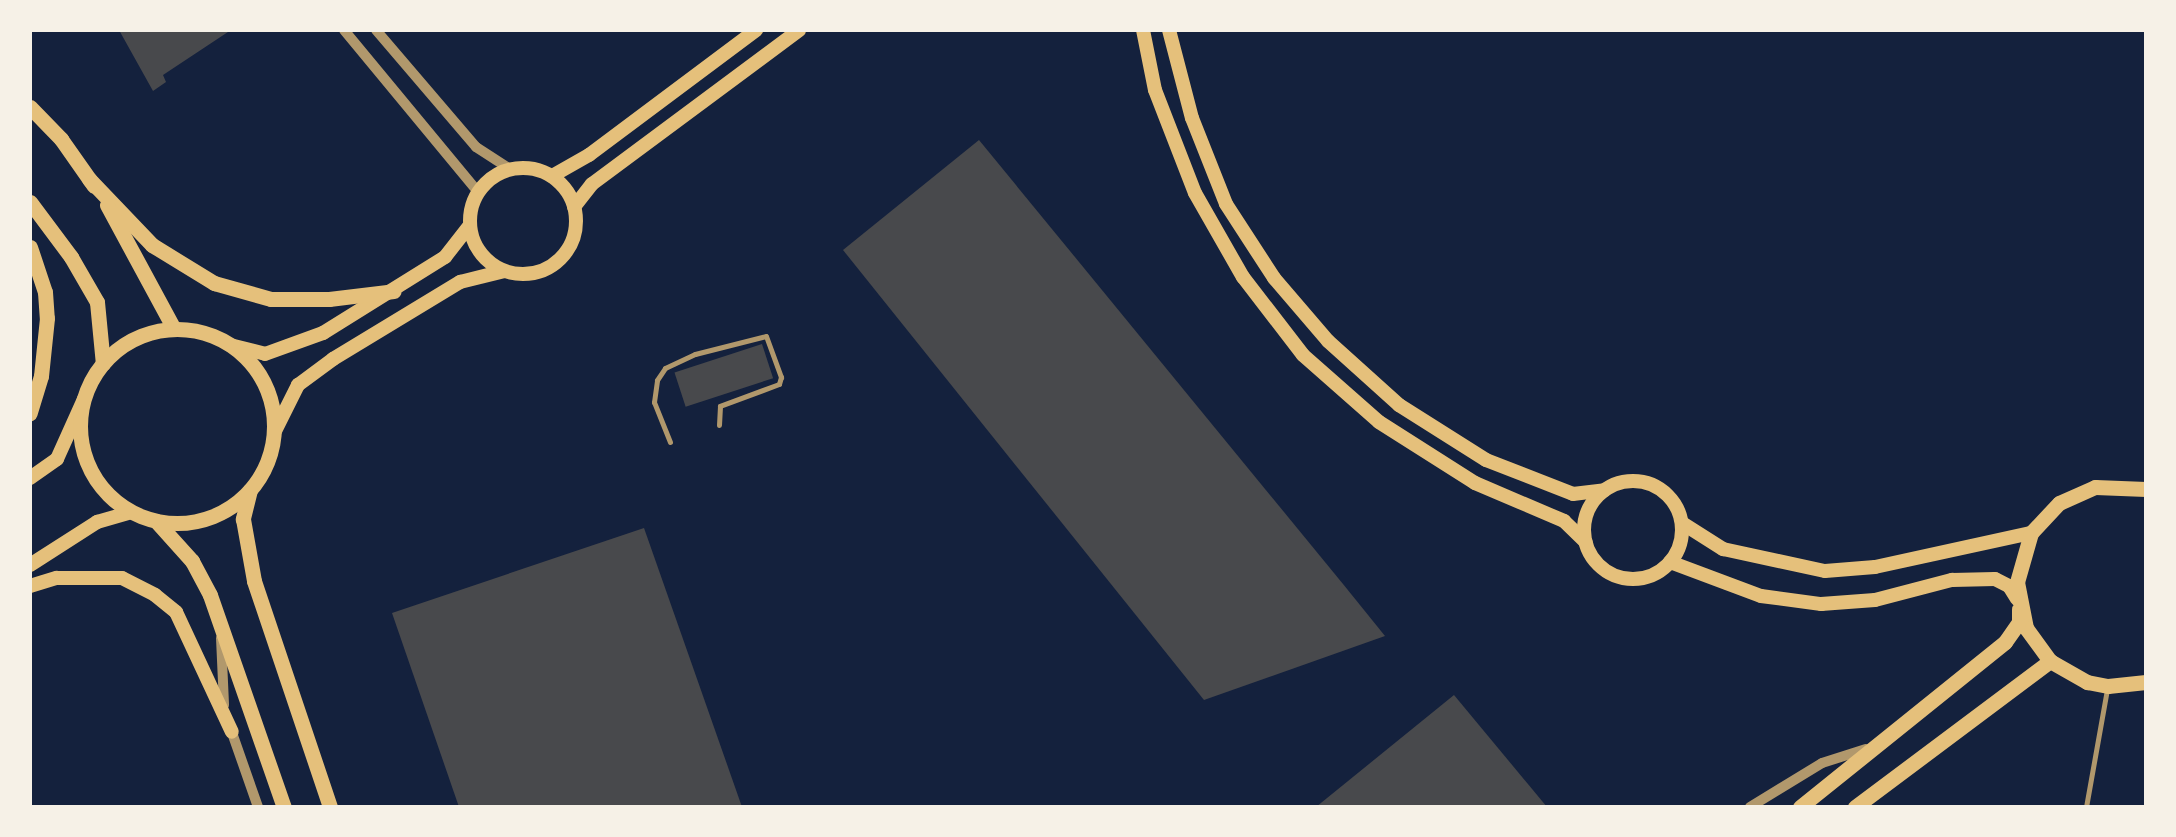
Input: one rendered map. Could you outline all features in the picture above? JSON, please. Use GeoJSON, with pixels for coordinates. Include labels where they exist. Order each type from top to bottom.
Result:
{"type":"FeatureCollection","features":[{"type":"Feature","properties":{"kind":"main road"},"geometry":{"type":"LineString","coordinates":[[552,176],[589,155],[756,30]]}},
{"type":"Feature","properties":{"kind":"main road"},"geometry":{"type":"LineString","coordinates":[[574,207],[592,184],[799,30]]}},
{"type":"Feature","properties":{"kind":"main road"},"geometry":{"type":"LineString","coordinates":[[1143,30],[1155,90],[1195,193],[1243,277],[1304,355],[1379,422],[1475,484],[1564,521],[1586,542],[1599,565],[1622,577],[1648,576],[1670,562],[1678,550],[1682,523]]}},
{"type":"Feature","properties":{"kind":"main road"},"geometry":{"type":"LineString","coordinates":[[1169,30],[1192,118],[1226,204],[1274,278],[1328,341],[1400,405],[1486,460],[1573,494],[1605,490],[1620,482],[1653,485],[1666,494],[1682,523],[1723,549],[1824,572],[1876,567],[2031,533]]}},
{"type":"Feature","properties":{"kind":"main road"},"geometry":{"type":"LineString","coordinates":[[30,106],[110,209],[174,329]]}},
{"type":"Feature","properties":{"kind":"main road"},"geometry":{"type":"LineString","coordinates":[[30,478],[56,459],[102,364],[123,346],[147,334],[174,329],[194,330],[266,354],[286,349],[394,291],[445,257],[470,226],[478,192],[486,182],[510,169],[539,170],[552,176],[574,207],[574,236],[559,260],[534,273],[504,271],[460,282],[333,359],[298,385],[274,434],[262,472],[250,490],[243,519],[254,581],[330,807]]}},
{"type":"Feature","properties":{"kind":"main road"},"geometry":{"type":"LineString","coordinates":[[88,179],[152,245],[214,283],[271,299],[394,291]]}},
{"type":"Feature","properties":{"kind":"main road"},"geometry":{"type":"LineString","coordinates":[[30,202],[88,283],[97,302],[102,364]]}},
{"type":"Feature","properties":{"kind":"main road"},"geometry":{"type":"LineString","coordinates":[[470,226],[480,254],[504,271]]}},
{"type":"Feature","properties":{"kind":"main road"},"geometry":{"type":"LineString","coordinates":[[30,246],[45,292],[48,318],[41,376],[30,413]]}},
{"type":"Feature","properties":{"kind":"main road"},"geometry":{"type":"LineString","coordinates":[[230,345],[259,374],[271,402],[274,434]]}},
{"type":"Feature","properties":{"kind":"main road"},"geometry":{"type":"LineString","coordinates":[[84,399],[80,437],[92,473],[102,489],[132,512],[156,521],[198,521],[217,514],[250,490]]}},
{"type":"Feature","properties":{"kind":"main road"},"geometry":{"type":"LineString","coordinates":[[1800,807],[2005,642],[2018,622],[2019,565],[2031,533],[2044,517],[2076,493],[2116,484],[2146,489]]}},
{"type":"Feature","properties":{"kind":"main road"},"geometry":{"type":"LineString","coordinates":[[1586,542],[1587,513],[1605,490]]}},
{"type":"Feature","properties":{"kind":"main road"},"geometry":{"type":"LineString","coordinates":[[30,566],[97,522],[132,512]]}},
{"type":"Feature","properties":{"kind":"main road"},"geometry":{"type":"LineString","coordinates":[[156,521],[192,561],[221,622],[284,807]]}},
{"type":"Feature","properties":{"kind":"main road"},"geometry":{"type":"LineString","coordinates":[[1670,562],[1760,596],[1822,604],[1876,600],[1952,580],[1995,579],[2009,586],[2031,637],[2050,661],[2087,682],[2108,686],[2146,682]]}},
{"type":"Feature","properties":{"kind":"main road"},"geometry":{"type":"LineString","coordinates":[[30,586],[57,578],[122,578],[154,595],[176,612],[232,732]]}},
{"type":"Feature","properties":{"kind":"main road"},"geometry":{"type":"LineString","coordinates":[[1854,807],[2050,661]]}},
{"type":"Feature","properties":{"kind":"street"},"geometry":{"type":"LineString","coordinates":[[344,30],[478,192]]}},
{"type":"Feature","properties":{"kind":"street"},"geometry":{"type":"LineString","coordinates":[[376,30],[476,147],[510,169]]}},
{"type":"Feature","properties":{"kind":"street"},"geometry":{"type":"LineString","coordinates":[[221,622],[222,697],[258,807]]}},
{"type":"Feature","properties":{"kind":"street"},"geometry":{"type":"LineString","coordinates":[[1750,807],[1822,764],[1876,746]]}},
{"type":"Feature","properties":{"kind":"lane"},"geometry":{"type":"LineString","coordinates":[[670,442],[654,402],[657,380],[665,368],[695,354],[766,336],[781,376],[779,384],[720,406],[719,425]]}},
{"type":"Feature","properties":{"kind":"lane"},"geometry":{"type":"LineString","coordinates":[[2086,807],[2108,686]]}},
{"type":"Feature","properties":{"kind":"building"},"geometry":{"type":"Polygon","coordinates":[[[119,30],[231,30],[163,75],[166,82],[153,91],[119,30]]]}},
{"type":"Feature","properties":{"kind":"building"},"geometry":{"type":"Polygon","coordinates":[[[979,140],[1385,636],[1204,700],[843,250],[979,140]]]}},
{"type":"Feature","properties":{"kind":"building"},"geometry":{"type":"Polygon","coordinates":[[[762,344],[773,378],[686,407],[675,372],[762,344]]]}},
{"type":"Feature","properties":{"kind":"building"},"geometry":{"type":"Polygon","coordinates":[[[644,528],[742,807],[459,807],[392,613],[644,528]]]}},
{"type":"Feature","properties":{"kind":"building"},"geometry":{"type":"Polygon","coordinates":[[[1454,695],[1547,807],[1316,807],[1454,695]]]}}]}
